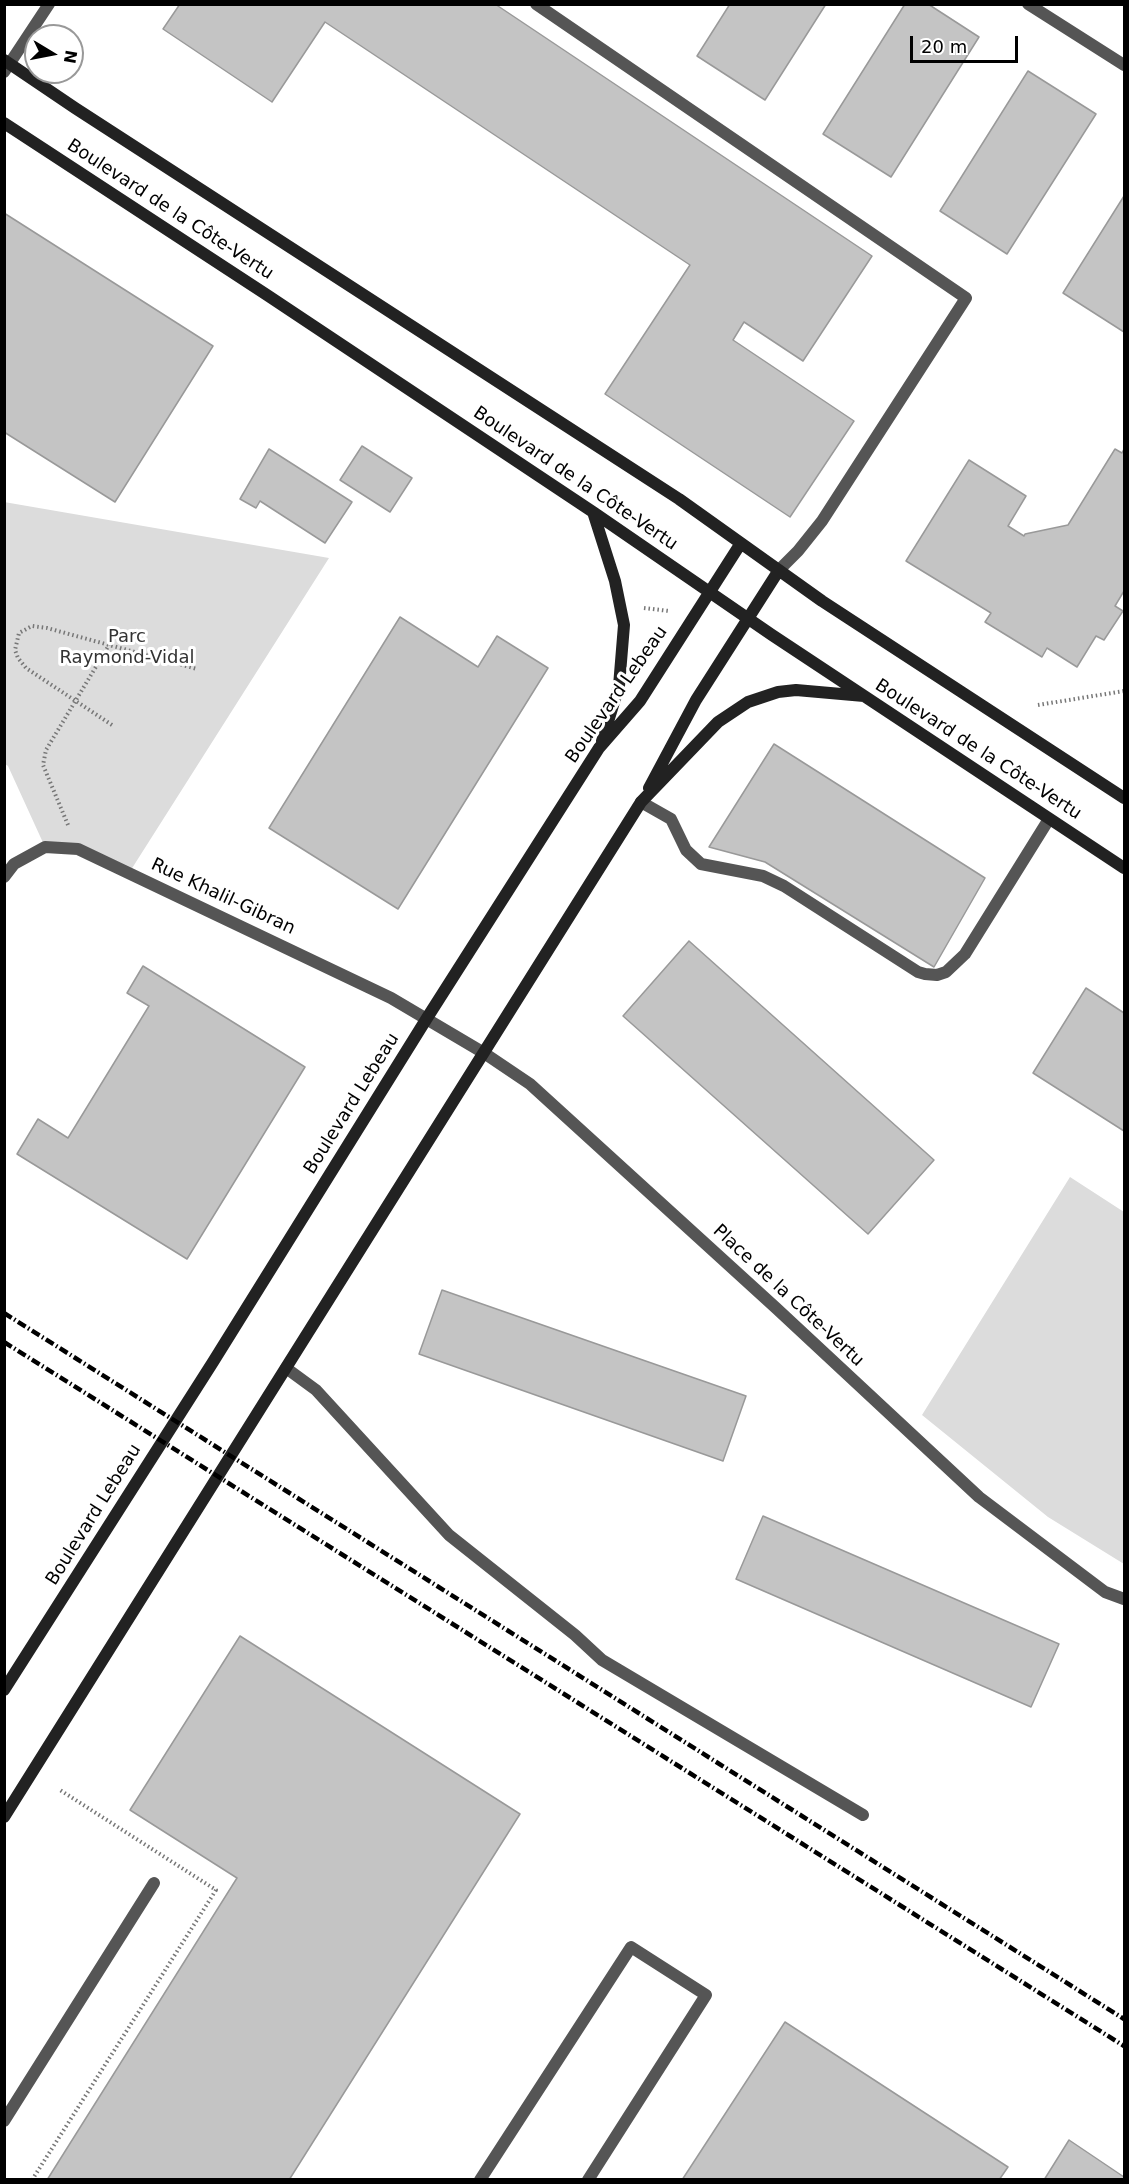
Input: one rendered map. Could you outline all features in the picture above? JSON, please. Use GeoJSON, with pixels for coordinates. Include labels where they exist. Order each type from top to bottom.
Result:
{"type":"FeatureCollection","features":[{"type":"Feature","properties":{"kind":"main road","name":"Boulevard de la Côte-Vertu"},"geometry":{"type":"LineString","coordinates":[[7,65],[679,500],[822,602],[1125,798]]}},
{"type":"Feature","properties":{"kind":"main road","name":"Boulevard de la Côte-Vertu"},"geometry":{"type":"LineString","coordinates":[[4,123],[594,512],[747,618],[1125,868]]}},
{"type":"Feature","properties":{"kind":"main road"},"geometry":{"type":"LineString","coordinates":[[594,512],[615,581],[624,625],[619,686],[599,748]]}},
{"type":"Feature","properties":{"kind":"main road","name":"Boulevard Lebeau"},"geometry":{"type":"LineString","coordinates":[[4,1690],[599,748],[640,701],[708,591],[741,543]]}},
{"type":"Feature","properties":{"kind":"main road"},"geometry":{"type":"LineString","coordinates":[[4,1817],[641,802],[696,700],[779,570]]}},
{"type":"Feature","properties":{"kind":"main road"},"geometry":{"type":"LineString","coordinates":[[641,802],[718,722],[748,702],[778,692],[796,690],[864,696]]}},
{"type":"Feature","properties":{"kind":"street"},"geometry":{"type":"LineString","coordinates":[[7,65],[49,4]]}},
{"type":"Feature","properties":{"kind":"street"},"geometry":{"type":"LineString","coordinates":[[536,4],[966,298],[822,521],[779,570]]}},
{"type":"Feature","properties":{"kind":"street"},"geometry":{"type":"LineString","coordinates":[[1028,4],[1125,65]]}},
{"type":"Feature","properties":{"kind":"street"},"geometry":{"type":"LineString","coordinates":[[641,802],[671,819],[687,850],[701,864],[763,876],[784,886],[918,972],[937,975],[955,966],[964,954],[1049,819]]}},
{"type":"Feature","properties":{"kind":"street","name":"Rue Khalil-Gibran"},"geometry":{"type":"LineString","coordinates":[[4,877],[14,864],[45,847],[78,849],[377,991],[427,1018]]}},
{"type":"Feature","properties":{"kind":"street","name":"Place de la Côte-Vertu"},"geometry":{"type":"LineString","coordinates":[[427,1018],[530,1084],[979,1497],[1105,1592],[1125,1599]]}},
{"type":"Feature","properties":{"kind":"street"},"geometry":{"type":"LineString","coordinates":[[286,1368],[315,1390],[448,1535],[575,1635],[602,1660],[863,1815]]}},
{"type":"Feature","properties":{"kind":"street"},"geometry":{"type":"LineString","coordinates":[[4,2121],[154,1883]]}},
{"type":"Feature","properties":{"kind":"street"},"geometry":{"type":"LineString","coordinates":[[480,2180],[631,1947],[706,1995],[588,2180]]}},
{"type":"Feature","properties":{"kind":"path"},"geometry":{"type":"LineString","coordinates":[[639,608],[670,611]]}},
{"type":"Feature","properties":{"kind":"path"},"geometry":{"type":"LineString","coordinates":[[112,725],[26,668],[15,650],[19,633],[32,626],[47,628],[197,669]]}},
{"type":"Feature","properties":{"kind":"path"},"geometry":{"type":"LineString","coordinates":[[78,849],[43,765],[46,750],[109,645]]}},
{"type":"Feature","properties":{"kind":"path"},"geometry":{"type":"LineString","coordinates":[[1038,705],[1125,691]]}},
{"type":"Feature","properties":{"kind":"green space","name":"Parc Raymond-Vidal"},"geometry":{"type":"Polygon","coordinates":[[[4,502],[329,558],[129,873],[78,849],[45,847],[8,766],[5,764],[4,502]]]}},
{"type":"Feature","properties":{"kind":"green space"},"geometry":{"type":"Polygon","coordinates":[[[1070,1177],[1124,1212],[1124,1564],[1048,1517],[922,1415],[1070,1177]]]}},
{"type":"Feature","properties":{"kind":"building"},"geometry":{"type":"Polygon","coordinates":[[[180,4],[495,4],[872,256],[803,361],[744,322],[733,340],[854,421],[790,517],[605,394],[690,265],[325,22],[272,102],[163,29],[180,4]]]}},
{"type":"Feature","properties":{"kind":"building"},"geometry":{"type":"Polygon","coordinates":[[[730,4],[826,4],[765,100],[697,56],[730,4]]]}},
{"type":"Feature","properties":{"kind":"building"},"geometry":{"type":"Polygon","coordinates":[[[905,4],[928,4],[979,37],[891,177],[823,134],[905,4]]]}},
{"type":"Feature","properties":{"kind":"building"},"geometry":{"type":"Polygon","coordinates":[[[1028,71],[1096,114],[1007,254],[940,211],[1028,71]]]}},
{"type":"Feature","properties":{"kind":"building"},"geometry":{"type":"Polygon","coordinates":[[[1124,196],[1124,332],[1063,293],[1124,196]]]}},
{"type":"Feature","properties":{"kind":"building"},"geometry":{"type":"Polygon","coordinates":[[[4,213],[213,346],[115,502],[4,432],[4,213]]]}},
{"type":"Feature","properties":{"kind":"building"},"geometry":{"type":"Polygon","coordinates":[[[362,446],[412,478],[390,512],[340,480],[362,446]]]}},
{"type":"Feature","properties":{"kind":"building"},"geometry":{"type":"Polygon","coordinates":[[[269,449],[352,502],[325,543],[260,501],[256,508],[240,499],[269,449]]]}},
{"type":"Feature","properties":{"kind":"building"},"geometry":{"type":"Polygon","coordinates":[[[1115,449],[1122,453],[1124,449],[1124,591],[1115,606],[1123,611],[1104,640],[1096,636],[1077,667],[1047,648],[1042,657],[985,622],[991,613],[906,561],[969,460],[1026,496],[1008,526],[1024,536],[1068,525],[1115,449]]]}},
{"type":"Feature","properties":{"kind":"building"},"geometry":{"type":"Polygon","coordinates":[[[400,617],[478,667],[497,636],[548,668],[398,909],[269,828],[400,617]]]}},
{"type":"Feature","properties":{"kind":"building"},"geometry":{"type":"Polygon","coordinates":[[[774,744],[985,878],[934,967],[765,862],[709,847],[774,744]]]}},
{"type":"Feature","properties":{"kind":"building"},"geometry":{"type":"Polygon","coordinates":[[[689,941],[934,1160],[868,1234],[623,1016],[689,941]]]}},
{"type":"Feature","properties":{"kind":"building"},"geometry":{"type":"Polygon","coordinates":[[[143,966],[305,1067],[187,1259],[17,1154],[38,1119],[68,1138],[149,1006],[127,993],[143,966]]]}},
{"type":"Feature","properties":{"kind":"building"},"geometry":{"type":"Polygon","coordinates":[[[1086,988],[1124,1013],[1124,1131],[1033,1073],[1086,988]]]}},
{"type":"Feature","properties":{"kind":"building"},"geometry":{"type":"Polygon","coordinates":[[[442,1290],[746,1396],[723,1461],[419,1354],[442,1290]]]}},
{"type":"Feature","properties":{"kind":"building"},"geometry":{"type":"Polygon","coordinates":[[[763,1516],[1059,1644],[1031,1707],[736,1579],[763,1516]]]}},
{"type":"Feature","properties":{"kind":"building"},"geometry":{"type":"Polygon","coordinates":[[[240,1636],[520,1814],[289,2180],[47,2180],[237,1878],[130,1810],[240,1636]]]}},
{"type":"Feature","properties":{"kind":"building"},"geometry":{"type":"Polygon","coordinates":[[[785,2022],[1008,2167],[999,2180],[682,2180],[785,2022]]]}},
{"type":"Feature","properties":{"kind":"building"},"geometry":{"type":"Polygon","coordinates":[[[1069,2140],[1124,2177],[1124,2180],[1044,2180],[1069,2140]]]}},
{"type":"Feature","properties":{"kind":"railway"},"geometry":{"type":"LineString","coordinates":[[4,1313],[1124,2019]]}},
{"type":"Feature","properties":{"kind":"railway"},"geometry":{"type":"LineString","coordinates":[[4,1342],[1124,2046]]}}]}
